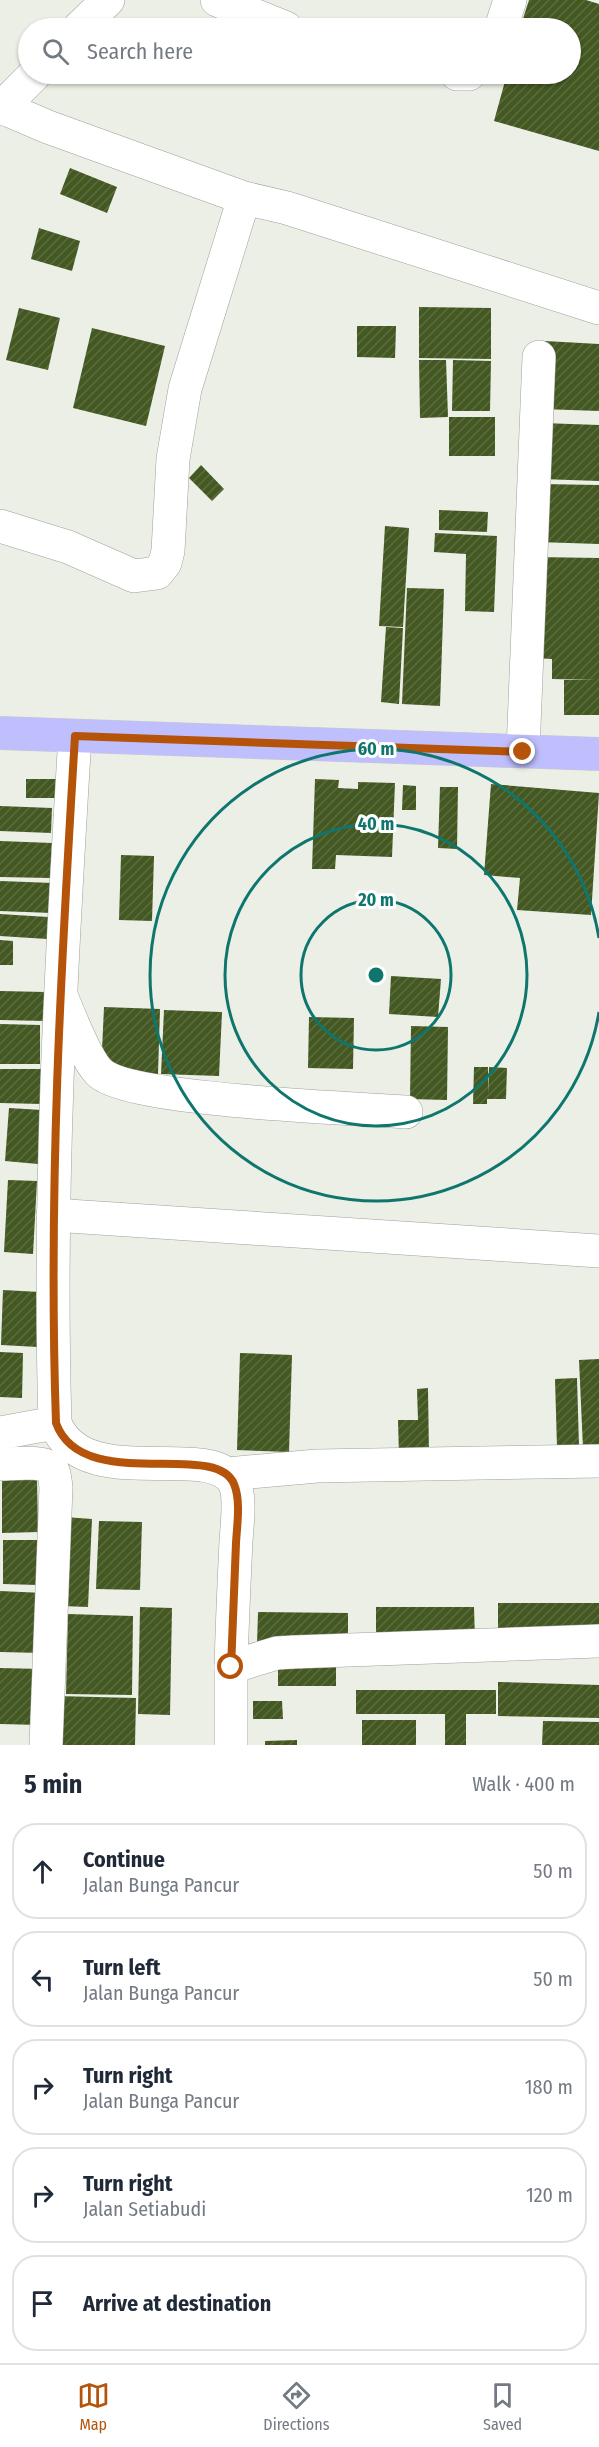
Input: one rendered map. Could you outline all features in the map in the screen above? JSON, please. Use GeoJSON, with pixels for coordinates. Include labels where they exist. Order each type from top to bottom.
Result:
{"type":"FeatureCollection","features":[{"type":"Feature","properties":{"kind":"main road"},"geometry":{"type":"LineString","coordinates":[[0,733],[599,754]]}},
{"type":"Feature","properties":{"kind":"street"},"geometry":{"type":"LineString","coordinates":[[90,18],[108,0]]}},
{"type":"Feature","properties":{"kind":"street"},"geometry":{"type":"LineString","coordinates":[[217,0],[261,18]]}},
{"type":"Feature","properties":{"kind":"street"},"geometry":{"type":"LineString","coordinates":[[504,18],[510,0]]}},
{"type":"Feature","properties":{"kind":"street"},"geometry":{"type":"LineString","coordinates":[[10,93],[48,127],[244,198],[287,208],[599,308]]}},
{"type":"Feature","properties":{"kind":"street"},"geometry":{"type":"LineString","coordinates":[[0,526],[68,547],[134,576],[157,573],[165,563],[168,551],[173,459],[184,389],[244,198]]}},
{"type":"Feature","properties":{"kind":"street"},"geometry":{"type":"LineString","coordinates":[[523,752],[539,357]]}},
{"type":"Feature","properties":{"kind":"street"},"geometry":{"type":"LineString","coordinates":[[75,736],[60,994],[53,1215],[56,1423],[60,1436],[72,1448],[95,1458],[118,1462],[197,1465],[216,1468],[227,1474],[234,1482],[237,1513],[231,1667],[231,1745]]}},
{"type":"Feature","properties":{"kind":"street"},"geometry":{"type":"LineString","coordinates":[[60,994],[98,1071],[117,1083],[181,1095],[406,1112]]}},
{"type":"Feature","properties":{"kind":"street"},"geometry":{"type":"LineString","coordinates":[[53,1215],[599,1251]]}},
{"type":"Feature","properties":{"kind":"street"},"geometry":{"type":"LineString","coordinates":[[0,1433],[56,1423]]}},
{"type":"Feature","properties":{"kind":"street"},"geometry":{"type":"LineString","coordinates":[[227,1474],[317,1466],[599,1461]]}},
{"type":"Feature","properties":{"kind":"street"},"geometry":{"type":"LineString","coordinates":[[0,1464],[44,1464],[51,1467],[54,1474],[56,1487],[46,1745]]}},
{"type":"Feature","properties":{"kind":"street"},"geometry":{"type":"LineString","coordinates":[[231,1667],[277,1653],[599,1641]]}},
{"type":"Feature","properties":{"kind":"building"},"geometry":{"type":"Polygon","coordinates":[[[529,0],[586,0],[599,4],[599,151],[494,121],[504,84],[581,84],[581,18],[523,18],[529,0]]]}},
{"type":"Feature","properties":{"kind":"building"},"geometry":{"type":"Polygon","coordinates":[[[70,168],[117,187],[107,213],[60,194],[70,168]]]}},
{"type":"Feature","properties":{"kind":"building"},"geometry":{"type":"Polygon","coordinates":[[[39,228],[80,241],[72,271],[31,259],[39,228]]]}},
{"type":"Feature","properties":{"kind":"building"},"geometry":{"type":"Polygon","coordinates":[[[419,307],[491,308],[491,359],[419,358],[419,307]]]}},
{"type":"Feature","properties":{"kind":"building"},"geometry":{"type":"Polygon","coordinates":[[[19,308],[60,318],[48,370],[6,360],[19,308]]]}},
{"type":"Feature","properties":{"kind":"building"},"geometry":{"type":"Polygon","coordinates":[[[357,326],[396,326],[395,358],[357,357],[357,326]]]}},
{"type":"Feature","properties":{"kind":"building"},"geometry":{"type":"Polygon","coordinates":[[[92,328],[165,346],[146,426],[73,408],[92,328]]]}},
{"type":"Feature","properties":{"kind":"building"},"geometry":{"type":"Polygon","coordinates":[[[545,341],[599,344],[599,411],[542,409],[545,341]]]}},
{"type":"Feature","properties":{"kind":"building"},"geometry":{"type":"Polygon","coordinates":[[[419,360],[446,360],[448,417],[420,418],[419,360]]]}},
{"type":"Feature","properties":{"kind":"building"},"geometry":{"type":"Polygon","coordinates":[[[453,360],[491,361],[490,411],[452,411],[453,360]]]}},
{"type":"Feature","properties":{"kind":"building"},"geometry":{"type":"Polygon","coordinates":[[[449,417],[495,417],[495,456],[449,456],[449,417]]]}},
{"type":"Feature","properties":{"kind":"building"},"geometry":{"type":"Polygon","coordinates":[[[542,423],[599,425],[599,481],[541,479],[542,423]]]}},
{"type":"Feature","properties":{"kind":"building"},"geometry":{"type":"Polygon","coordinates":[[[201,465],[224,489],[212,501],[189,478],[201,465]]]}},
{"type":"Feature","properties":{"kind":"building"},"geometry":{"type":"Polygon","coordinates":[[[540,484],[599,485],[599,544],[538,542],[540,484]]]}},
{"type":"Feature","properties":{"kind":"building"},"geometry":{"type":"Polygon","coordinates":[[[439,510],[488,512],[487,532],[439,530],[439,510]]]}},
{"type":"Feature","properties":{"kind":"building"},"geometry":{"type":"Polygon","coordinates":[[[385,526],[409,528],[403,627],[379,626],[385,526]]]}},
{"type":"Feature","properties":{"kind":"building"},"geometry":{"type":"Polygon","coordinates":[[[435,533],[497,536],[494,612],[465,611],[466,554],[434,552],[435,533]]]}},
{"type":"Feature","properties":{"kind":"building"},"geometry":{"type":"Polygon","coordinates":[[[535,557],[599,558],[599,715],[564,715],[564,680],[596,680],[552,679],[552,659],[533,658],[535,557]]]}},
{"type":"Feature","properties":{"kind":"building"},"geometry":{"type":"Polygon","coordinates":[[[407,588],[444,589],[440,706],[402,704],[407,588]]]}},
{"type":"Feature","properties":{"kind":"building"},"geometry":{"type":"Polygon","coordinates":[[[386,627],[403,628],[399,704],[381,702],[386,627]]]}},
{"type":"Feature","properties":{"kind":"building"},"geometry":{"type":"Polygon","coordinates":[[[26,779],[60,779],[60,798],[26,798],[26,779]]]}},
{"type":"Feature","properties":{"kind":"building"},"geometry":{"type":"Polygon","coordinates":[[[315,779],[339,780],[338,788],[358,789],[358,782],[395,783],[392,857],[336,855],[335,869],[312,869],[315,779]]]}},
{"type":"Feature","properties":{"kind":"building"},"geometry":{"type":"Polygon","coordinates":[[[491,784],[599,793],[591,915],[517,910],[520,878],[484,875],[491,784]]]}},
{"type":"Feature","properties":{"kind":"building"},"geometry":{"type":"Polygon","coordinates":[[[403,785],[416,786],[416,810],[402,810],[403,785]]]}},
{"type":"Feature","properties":{"kind":"building"},"geometry":{"type":"Polygon","coordinates":[[[440,787],[458,787],[457,849],[438,848],[440,787]]]}},
{"type":"Feature","properties":{"kind":"building"},"geometry":{"type":"Polygon","coordinates":[[[0,806],[52,808],[51,833],[0,831],[0,806]]]}},
{"type":"Feature","properties":{"kind":"building"},"geometry":{"type":"Polygon","coordinates":[[[0,841],[52,843],[50,878],[0,877],[0,841]]]}},
{"type":"Feature","properties":{"kind":"building"},"geometry":{"type":"Polygon","coordinates":[[[121,855],[154,856],[152,921],[119,920],[121,855]]]}},
{"type":"Feature","properties":{"kind":"building"},"geometry":{"type":"Polygon","coordinates":[[[0,881],[53,883],[52,913],[0,911],[0,881]]]}},
{"type":"Feature","properties":{"kind":"building"},"geometry":{"type":"Polygon","coordinates":[[[0,914],[48,917],[47,939],[0,936],[0,914]]]}},
{"type":"Feature","properties":{"kind":"building"},"geometry":{"type":"Polygon","coordinates":[[[0,940],[13,941],[13,965],[0,965],[0,940]]]}},
{"type":"Feature","properties":{"kind":"building"},"geometry":{"type":"Polygon","coordinates":[[[391,976],[441,979],[438,1017],[389,1014],[391,976]]]}},
{"type":"Feature","properties":{"kind":"building"},"geometry":{"type":"Polygon","coordinates":[[[0,991],[45,992],[45,1021],[0,1020],[0,991]]]}},
{"type":"Feature","properties":{"kind":"building"},"geometry":{"type":"Polygon","coordinates":[[[104,1007],[160,1009],[158,1074],[101,1072],[104,1007]]]}},
{"type":"Feature","properties":{"kind":"building"},"geometry":{"type":"Polygon","coordinates":[[[164,1010],[222,1012],[219,1076],[161,1074],[164,1010]]]}},
{"type":"Feature","properties":{"kind":"building"},"geometry":{"type":"Polygon","coordinates":[[[309,1017],[354,1018],[353,1069],[308,1068],[309,1017]]]}},
{"type":"Feature","properties":{"kind":"building"},"geometry":{"type":"Polygon","coordinates":[[[0,1024],[40,1025],[40,1064],[0,1064],[0,1024]]]}},
{"type":"Feature","properties":{"kind":"building"},"geometry":{"type":"Polygon","coordinates":[[[411,1026],[448,1027],[447,1100],[410,1099],[411,1026]]]}},
{"type":"Feature","properties":{"kind":"building"},"geometry":{"type":"Polygon","coordinates":[[[474,1067],[488,1067],[488,1094],[489,1067],[507,1068],[506,1099],[487,1099],[487,1104],[473,1104],[474,1067]]]}},
{"type":"Feature","properties":{"kind":"building"},"geometry":{"type":"Polygon","coordinates":[[[0,1069],[43,1069],[42,1104],[0,1103],[0,1069]]]}},
{"type":"Feature","properties":{"kind":"building"},"geometry":{"type":"Polygon","coordinates":[[[9,1108],[42,1110],[38,1164],[5,1161],[9,1108]]]}},
{"type":"Feature","properties":{"kind":"building"},"geometry":{"type":"Polygon","coordinates":[[[8,1180],[37,1181],[33,1254],[4,1252],[8,1180]]]}},
{"type":"Feature","properties":{"kind":"building"},"geometry":{"type":"Polygon","coordinates":[[[3,1290],[40,1292],[38,1347],[1,1345],[3,1290]]]}},
{"type":"Feature","properties":{"kind":"building"},"geometry":{"type":"Polygon","coordinates":[[[0,1352],[23,1353],[22,1398],[0,1397],[0,1352]]]}},
{"type":"Feature","properties":{"kind":"building"},"geometry":{"type":"Polygon","coordinates":[[[240,1353],[292,1355],[289,1452],[237,1450],[240,1353]]]}},
{"type":"Feature","properties":{"kind":"building"},"geometry":{"type":"Polygon","coordinates":[[[599,1359],[599,1447],[583,1448],[579,1360],[599,1359]]]}},
{"type":"Feature","properties":{"kind":"building"},"geometry":{"type":"Polygon","coordinates":[[[577,1378],[579,1446],[557,1447],[555,1379],[577,1378]]]}},
{"type":"Feature","properties":{"kind":"building"},"geometry":{"type":"Polygon","coordinates":[[[428,1388],[429,1455],[399,1456],[398,1420],[418,1420],[417,1389],[428,1388]]]}},
{"type":"Feature","properties":{"kind":"building"},"geometry":{"type":"Polygon","coordinates":[[[37,1478],[38,1532],[2,1533],[2,1479],[37,1478]]]}},
{"type":"Feature","properties":{"kind":"building"},"geometry":{"type":"Polygon","coordinates":[[[65,1517],[92,1519],[88,1607],[62,1606],[65,1517]]]}},
{"type":"Feature","properties":{"kind":"building"},"geometry":{"type":"Polygon","coordinates":[[[99,1521],[142,1522],[140,1590],[96,1589],[99,1521]]]}},
{"type":"Feature","properties":{"kind":"building"},"geometry":{"type":"Polygon","coordinates":[[[3,1540],[39,1540],[38,1585],[3,1584],[3,1540]]]}},
{"type":"Feature","properties":{"kind":"building"},"geometry":{"type":"Polygon","coordinates":[[[0,1591],[44,1593],[42,1653],[0,1652],[0,1591]]]}},
{"type":"Feature","properties":{"kind":"building"},"geometry":{"type":"Polygon","coordinates":[[[498,1603],[599,1603],[599,1629],[498,1628],[498,1603]]]}},
{"type":"Feature","properties":{"kind":"building"},"geometry":{"type":"Polygon","coordinates":[[[140,1607],[172,1608],[170,1715],[138,1714],[140,1607]]]}},
{"type":"Feature","properties":{"kind":"building"},"geometry":{"type":"Polygon","coordinates":[[[376,1607],[474,1607],[475,1640],[376,1641],[376,1607]]]}},
{"type":"Feature","properties":{"kind":"building"},"geometry":{"type":"Polygon","coordinates":[[[258,1612],[348,1613],[348,1646],[257,1644],[258,1612]]]}},
{"type":"Feature","properties":{"kind":"building"},"geometry":{"type":"Polygon","coordinates":[[[68,1614],[133,1616],[132,1695],[66,1694],[68,1614]]]}},
{"type":"Feature","properties":{"kind":"building"},"geometry":{"type":"Polygon","coordinates":[[[278,1659],[336,1659],[336,1686],[278,1686],[278,1659]]]}},
{"type":"Feature","properties":{"kind":"building"},"geometry":{"type":"Polygon","coordinates":[[[0,1668],[42,1669],[41,1725],[0,1724],[0,1668]]]}},
{"type":"Feature","properties":{"kind":"building"},"geometry":{"type":"Polygon","coordinates":[[[498,1682],[599,1685],[599,1718],[498,1716],[498,1682]]]}},
{"type":"Feature","properties":{"kind":"building"},"geometry":{"type":"Polygon","coordinates":[[[356,1690],[496,1690],[496,1714],[466,1714],[466,1745],[445,1745],[445,1714],[356,1714],[356,1690]]]}},
{"type":"Feature","properties":{"kind":"building"},"geometry":{"type":"Polygon","coordinates":[[[56,1696],[136,1698],[135,1745],[55,1745],[56,1696]]]}},
{"type":"Feature","properties":{"kind":"building"},"geometry":{"type":"Polygon","coordinates":[[[253,1701],[282,1701],[283,1719],[253,1719],[253,1701]]]}},
{"type":"Feature","properties":{"kind":"building"},"geometry":{"type":"Polygon","coordinates":[[[362,1720],[416,1720],[416,1745],[362,1745],[362,1720]]]}},
{"type":"Feature","properties":{"kind":"building"},"geometry":{"type":"Polygon","coordinates":[[[543,1721],[599,1722],[599,1745],[542,1745],[543,1721]]]}},
{"type":"Feature","properties":{"kind":"building"},"geometry":{"type":"Polygon","coordinates":[[[297,1740],[297,1745],[265,1745],[265,1741],[297,1740]]]}},
{"type":"Feature","properties":{"kind":"route"},"geometry":{"type":"LineString","coordinates":[[231,1667],[237,1513],[234,1482],[227,1474],[216,1468],[197,1465],[118,1462],[95,1458],[72,1448],[60,1436],[56,1423],[53,1215],[60,994],[75,736],[523,752]]}}]}
